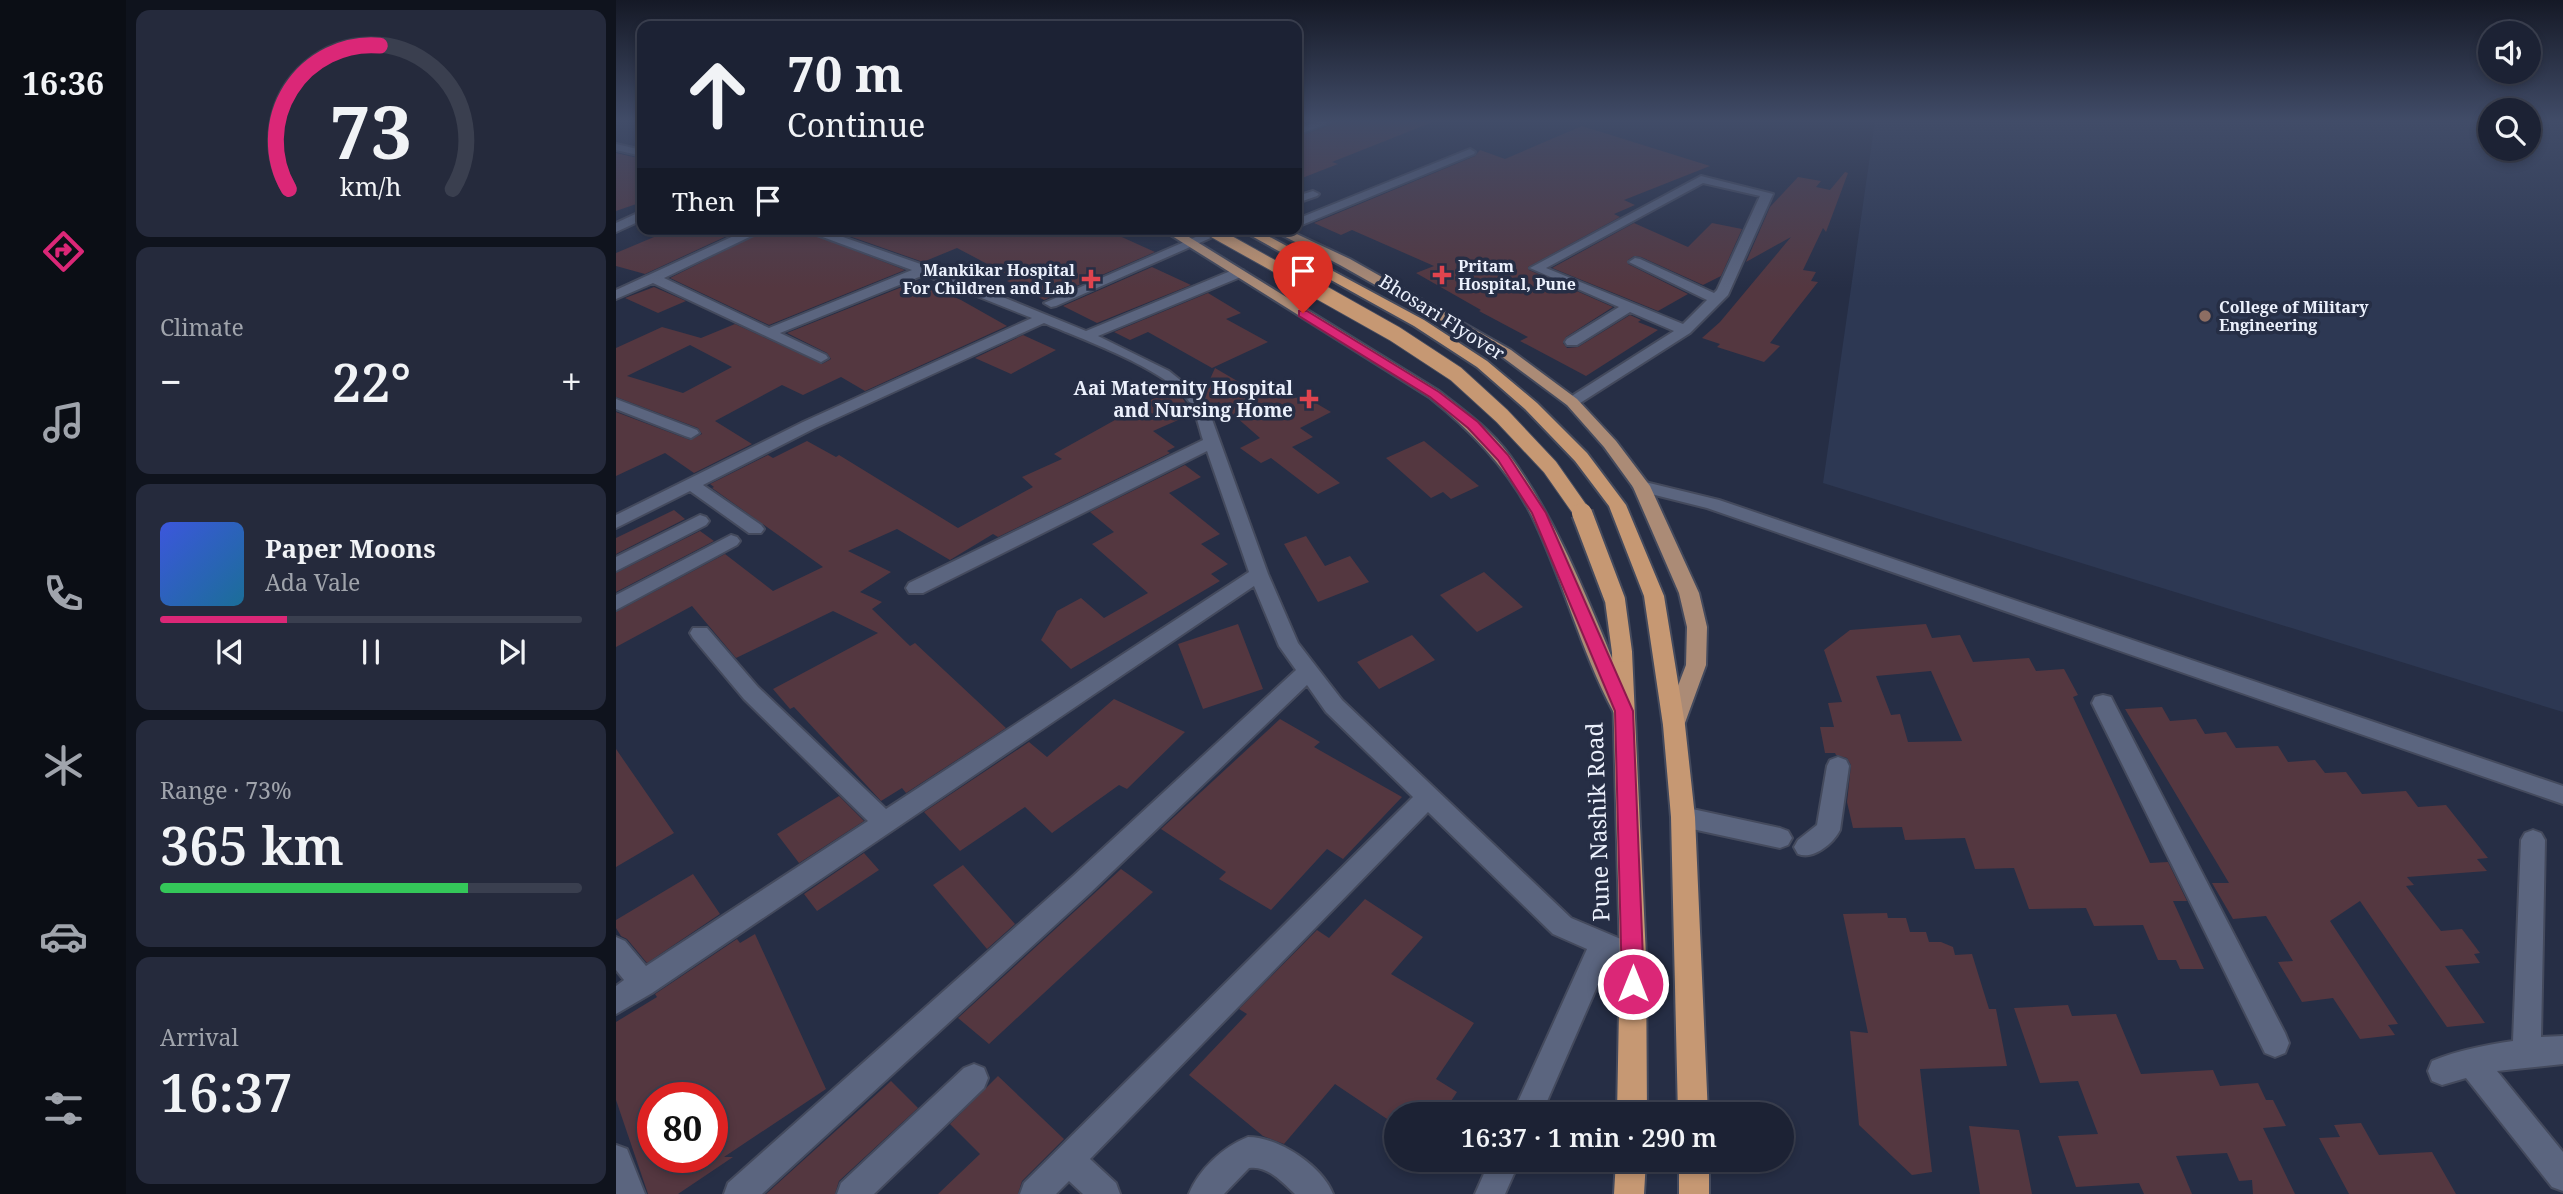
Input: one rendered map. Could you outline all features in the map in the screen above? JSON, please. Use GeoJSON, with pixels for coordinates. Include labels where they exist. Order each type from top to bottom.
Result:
{"type":"FeatureCollection","features":[{"type":"Feature","properties":{"kind":"highway","name":"Bhosari Flyover"},"geometry":{"type":"LineString","coordinates":[[1219,235],[1395,334],[1456,374],[1502,416],[1550,467],[1582,512],[1615,600],[1622,652]]}},
{"type":"Feature","properties":{"kind":"highway","name":"Bhosari Flyover"},"geometry":{"type":"LineString","coordinates":[[1256,235],[1419,323],[1482,363],[1531,406],[1581,457],[1617,505],[1654,596],[1674,725]]}},
{"type":"Feature","properties":{"kind":"highway","name":"Pune Nashik Road"},"geometry":{"type":"LineString","coordinates":[[1622,652],[1633,957],[1632,1102]]}},
{"type":"Feature","properties":{"kind":"highway"},"geometry":{"type":"LineString","coordinates":[[1674,725],[1683,817],[1693,1102]]}},
{"type":"Feature","properties":{"kind":"highway"},"geometry":{"type":"LineString","coordinates":[[1629,1194],[1631,1172]]}},
{"type":"Feature","properties":{"kind":"highway"},"geometry":{"type":"LineString","coordinates":[[1694,1172],[1694,1194]]}},
{"type":"Feature","properties":{"kind":"main road"},"geometry":{"type":"LineString","coordinates":[[1177,235],[1434,394],[1473,425],[1503,458],[1539,513],[1624,711]]}},
{"type":"Feature","properties":{"kind":"main road"},"geometry":{"type":"LineString","coordinates":[[1288,235],[1345,262],[1506,353],[1572,401],[1642,485],[1689,593],[1697,627],[1696,665],[1674,725]]}},
{"type":"Feature","properties":{"kind":"street"},"geometry":{"type":"LineString","coordinates":[[1302,221],[1410,177]]}},
{"type":"Feature","properties":{"kind":"street"},"geometry":{"type":"LineString","coordinates":[[1572,401],[1685,330],[1723,292],[1767,194],[1701,179],[1536,268],[1685,330]]}},
{"type":"Feature","properties":{"kind":"street"},"geometry":{"type":"LineString","coordinates":[[1302,198],[1312,194]]}},
{"type":"Feature","properties":{"kind":"street"},"geometry":{"type":"LineString","coordinates":[[616,228],[637,218]]}},
{"type":"Feature","properties":{"kind":"street"},"geometry":{"type":"LineString","coordinates":[[616,295],[747,235]]}},
{"type":"Feature","properties":{"kind":"street"},"geometry":{"type":"LineString","coordinates":[[824,235],[1048,310],[1086,336],[1162,372],[1184,386],[1197,400],[1259,574],[1289,646],[1334,706],[1562,926],[1633,957]]}},
{"type":"Feature","properties":{"kind":"street"},"geometry":{"type":"LineString","coordinates":[[616,522],[1048,310],[1211,235]]}},
{"type":"Feature","properties":{"kind":"street"},"geometry":{"type":"LineString","coordinates":[[1635,262],[1716,299]]}},
{"type":"Feature","properties":{"kind":"street"},"geometry":{"type":"LineString","coordinates":[[768,333],[924,270]]}},
{"type":"Feature","properties":{"kind":"street"},"geometry":{"type":"LineString","coordinates":[[1086,336],[1238,273]]}},
{"type":"Feature","properties":{"kind":"street"},"geometry":{"type":"LineString","coordinates":[[653,278],[821,358]]}},
{"type":"Feature","properties":{"kind":"street"},"geometry":{"type":"LineString","coordinates":[[1572,342],[1629,307]]}},
{"type":"Feature","properties":{"kind":"street"},"geometry":{"type":"LineString","coordinates":[[616,404],[691,433]]}},
{"type":"Feature","properties":{"kind":"street"},"geometry":{"type":"LineString","coordinates":[[916,588],[1213,442]]}},
{"type":"Feature","properties":{"kind":"street"},"geometry":{"type":"LineString","coordinates":[[691,484],[755,528]]}},
{"type":"Feature","properties":{"kind":"street"},"geometry":{"type":"LineString","coordinates":[[1642,485],[1726,508],[2563,794]]}},
{"type":"Feature","properties":{"kind":"street"},"geometry":{"type":"LineString","coordinates":[[616,565],[701,521]]}},
{"type":"Feature","properties":{"kind":"street"},"geometry":{"type":"LineString","coordinates":[[616,603],[731,541]]}},
{"type":"Feature","properties":{"kind":"street"},"geometry":{"type":"LineString","coordinates":[[616,1002],[1259,574]]}},
{"type":"Feature","properties":{"kind":"street"},"geometry":{"type":"LineString","coordinates":[[700,633],[751,693],[885,823]]}},
{"type":"Feature","properties":{"kind":"street"},"geometry":{"type":"LineString","coordinates":[[739,1194],[1081,885],[1308,671]]}},
{"type":"Feature","properties":{"kind":"street"},"geometry":{"type":"LineString","coordinates":[[2103,703],[2275,1043]]}},
{"type":"Feature","properties":{"kind":"street"},"geometry":{"type":"LineString","coordinates":[[1807,847],[1828,830],[1838,766]]}},
{"type":"Feature","properties":{"kind":"street"},"geometry":{"type":"LineString","coordinates":[[1035,1194],[1428,797]]}},
{"type":"Feature","properties":{"kind":"street"},"geometry":{"type":"LineString","coordinates":[[1683,817],[1780,838]]}},
{"type":"Feature","properties":{"kind":"street"},"geometry":{"type":"LineString","coordinates":[[2527,1052],[2533,840]]}},
{"type":"Feature","properties":{"kind":"street"},"geometry":{"type":"LineString","coordinates":[[1532,1102],[1603,944]]}},
{"type":"Feature","properties":{"kind":"street"},"geometry":{"type":"LineString","coordinates":[[616,949],[643,984]]}},
{"type":"Feature","properties":{"kind":"street"},"geometry":{"type":"LineString","coordinates":[[2442,1070],[2527,1052],[2563,1051]]}},
{"type":"Feature","properties":{"kind":"street"},"geometry":{"type":"LineString","coordinates":[[2470,1062],[2563,1176]]}},
{"type":"Feature","properties":{"kind":"street"},"geometry":{"type":"LineString","coordinates":[[852,1194],[974,1078]]}},
{"type":"Feature","properties":{"kind":"street"},"geometry":{"type":"LineString","coordinates":[[1204,1194],[1240,1155],[1259,1152],[1271,1154],[1318,1194]]}},
{"type":"Feature","properties":{"kind":"street"},"geometry":{"type":"LineString","coordinates":[[616,1160],[630,1194]]}},
{"type":"Feature","properties":{"kind":"street"},"geometry":{"type":"LineString","coordinates":[[1070,1160],[1105,1194]]}},
{"type":"Feature","properties":{"kind":"street"},"geometry":{"type":"LineString","coordinates":[[1490,1194],[1500,1172]]}},
{"type":"Feature","properties":{"kind":"shaded area","name":"College of Military Engineering"},"geometry":{"type":"Polygon","coordinates":[[[1867,177],[2563,177],[2563,712],[1823,483],[1867,177]]]}},
{"type":"Feature","properties":{"kind":"building"},"geometry":{"type":"Polygon","coordinates":[[[616,177],[637,177],[637,204],[616,211],[616,177]]]}},
{"type":"Feature","properties":{"kind":"building"},"geometry":{"type":"Polygon","coordinates":[[[1425,177],[1683,177],[1624,200],[1635,205],[1614,214],[1620,217],[1528,267],[1529,270],[1613,307],[1566,337],[1563,343],[1567,348],[1578,347],[1630,315],[1641,320],[1638,322],[1658,330],[1586,376],[1520,341],[1528,337],[1416,273],[1434,266],[1352,230],[1341,235],[1314,223],[1425,177]]]}},
{"type":"Feature","properties":{"kind":"building"},"geometry":{"type":"Polygon","coordinates":[[[1798,177],[1821,181],[1816,187],[1830,190],[1841,177],[1847,177],[1826,232],[1823,228],[1803,270],[1816,272],[1811,281],[1818,282],[1770,343],[1780,346],[1764,362],[1717,347],[1720,344],[1702,338],[1720,322],[1791,237],[1746,262],[1770,207],[1798,177]]]}},
{"type":"Feature","properties":{"kind":"building"},"geometry":{"type":"Polygon","coordinates":[[[1634,223],[1688,247],[1712,223],[1742,229],[1721,276],[1703,285],[1641,257],[1634,256],[1628,260],[1628,264],[1688,294],[1658,311],[1552,268],[1634,223]]]}},
{"type":"Feature","properties":{"kind":"building"},"geometry":{"type":"Polygon","coordinates":[[[659,235],[729,235],[645,274],[616,266],[616,253],[659,235]]]}},
{"type":"Feature","properties":{"kind":"building"},"geometry":{"type":"Polygon","coordinates":[[[756,235],[815,235],[905,270],[769,325],[670,278],[756,235]]]}},
{"type":"Feature","properties":{"kind":"building"},"geometry":{"type":"Polygon","coordinates":[[[846,235],[1117,235],[1155,252],[1044,300],[1007,281],[1014,278],[957,248],[923,262],[846,235]]]}},
{"type":"Feature","properties":{"kind":"building"},"geometry":{"type":"Polygon","coordinates":[[[1152,267],[1191,285],[1097,323],[1063,306],[1152,267]]]}},
{"type":"Feature","properties":{"kind":"building"},"geometry":{"type":"Polygon","coordinates":[[[917,281],[961,300],[1007,326],[865,391],[841,377],[803,395],[782,385],[715,421],[752,444],[694,473],[665,453],[616,476],[616,412],[690,440],[702,434],[698,428],[616,397],[616,348],[662,327],[701,338],[735,324],[822,364],[831,359],[827,353],[787,333],[917,281]],[[690,345],[627,376],[683,393],[732,367],[690,345]]]}},
{"type":"Feature","properties":{"kind":"building"},"geometry":{"type":"Polygon","coordinates":[[[654,287],[686,301],[658,313],[625,298],[654,287]]]}},
{"type":"Feature","properties":{"kind":"building"},"geometry":{"type":"Polygon","coordinates":[[[1208,293],[1241,313],[1226,319],[1268,342],[1212,368],[1148,332],[1130,340],[1114,332],[1208,293]]]}},
{"type":"Feature","properties":{"kind":"building"},"geometry":{"type":"Polygon","coordinates":[[[1023,335],[1056,350],[1011,374],[975,358],[1023,335]]]}},
{"type":"Feature","properties":{"kind":"building"},"geometry":{"type":"Polygon","coordinates":[[[1215,368],[1256,392],[1278,384],[1296,398],[1302,395],[1331,412],[1300,428],[1313,437],[1292,447],[1340,483],[1318,494],[1271,458],[1261,463],[1240,448],[1260,438],[1219,402],[1210,406],[1203,395],[1215,368]]]}},
{"type":"Feature","properties":{"kind":"building"},"geometry":{"type":"Polygon","coordinates":[[[1167,391],[1182,397],[1192,414],[1153,431],[1175,447],[1167,451],[1170,453],[998,537],[993,534],[950,560],[897,529],[848,551],[891,572],[860,592],[882,602],[872,609],[910,646],[915,643],[1006,728],[906,793],[902,788],[881,801],[794,707],[790,709],[773,689],[878,633],[833,611],[736,658],[692,606],[616,647],[616,612],[725,554],[773,591],[823,567],[710,484],[768,455],[773,458],[807,441],[836,457],[839,455],[958,528],[1033,487],[1022,477],[1062,459],[1054,454],[1167,391]]]}},
{"type":"Feature","properties":{"kind":"building"},"geometry":{"type":"Polygon","coordinates":[[[1424,441],[1479,486],[1451,499],[1443,492],[1431,498],[1386,458],[1424,441]]]}},
{"type":"Feature","properties":{"kind":"building"},"geometry":{"type":"Polygon","coordinates":[[[1185,465],[1201,477],[1169,493],[1220,534],[1201,544],[1228,564],[1211,574],[1220,581],[1071,669],[1041,640],[1057,611],[1081,598],[1104,618],[1148,593],[1092,544],[1114,532],[1090,512],[1185,465]]]}},
{"type":"Feature","properties":{"kind":"building"},"geometry":{"type":"Polygon","coordinates":[[[674,510],[685,519],[616,554],[616,538],[674,510]]]}},
{"type":"Feature","properties":{"kind":"building"},"geometry":{"type":"Polygon","coordinates":[[[700,531],[714,541],[616,592],[616,573],[700,531]]]}},
{"type":"Feature","properties":{"kind":"building"},"geometry":{"type":"Polygon","coordinates":[[[1306,536],[1325,566],[1350,556],[1369,582],[1318,602],[1284,544],[1306,536]]]}},
{"type":"Feature","properties":{"kind":"building"},"geometry":{"type":"Polygon","coordinates":[[[1484,572],[1523,607],[1477,632],[1440,595],[1484,572]]]}},
{"type":"Feature","properties":{"kind":"building"},"geometry":{"type":"Polygon","coordinates":[[[1238,624],[1263,689],[1203,709],[1178,644],[1238,624]]]}},
{"type":"Feature","properties":{"kind":"building"},"geometry":{"type":"Polygon","coordinates":[[[1926,624],[1932,638],[1960,635],[1973,662],[2029,658],[2036,671],[2064,669],[2078,695],[2073,697],[2150,863],[2168,862],[2187,901],[2173,901],[2204,969],[2180,969],[2176,960],[2158,960],[2143,925],[2094,926],[2086,908],[2029,909],[2014,868],[1975,869],[1965,838],[1905,840],[1902,827],[1853,828],[1847,802],[1851,765],[1847,758],[1835,753],[1825,753],[1820,727],[1834,727],[1828,703],[1842,702],[1824,650],[1850,630],[1926,624]],[[1931,671],[1876,676],[1891,715],[1900,714],[1908,742],[1962,741],[1931,671]]]}},
{"type":"Feature","properties":{"kind":"building"},"geometry":{"type":"Polygon","coordinates":[[[1412,635],[1435,660],[1379,689],[1357,662],[1412,635]]]}},
{"type":"Feature","properties":{"kind":"building"},"geometry":{"type":"Polygon","coordinates":[[[1114,699],[1185,732],[1127,789],[1119,785],[1052,833],[1025,807],[960,851],[924,812],[1029,742],[1047,757],[1114,699]]]}},
{"type":"Feature","properties":{"kind":"building"},"geometry":{"type":"Polygon","coordinates":[[[2162,707],[2170,721],[2196,719],[2205,734],[2226,732],[2236,748],[2278,746],[2288,762],[2315,760],[2325,773],[2346,772],[2362,794],[2406,791],[2418,807],[2446,805],[2488,858],[2477,859],[2487,871],[2407,877],[2414,885],[2406,886],[2441,931],[2462,929],[2480,953],[2474,954],[2480,963],[2445,966],[2485,1023],[2447,1027],[2360,901],[2330,921],[2398,1024],[2388,1025],[2395,1035],[2360,1039],[2333,998],[2302,1002],[2278,962],[2293,961],[2266,916],[2233,919],[2212,883],[2229,883],[2125,709],[2162,707]]]}},
{"type":"Feature","properties":{"kind":"building"},"geometry":{"type":"Polygon","coordinates":[[[1280,719],[1320,742],[1314,747],[1402,797],[1343,859],[1327,849],[1271,910],[1219,879],[1226,872],[1161,829],[1280,719]]]}},
{"type":"Feature","properties":{"kind":"building"},"geometry":{"type":"Polygon","coordinates":[[[616,749],[674,833],[616,867],[616,749]]]}},
{"type":"Feature","properties":{"kind":"building"},"geometry":{"type":"Polygon","coordinates":[[[839,796],[864,821],[799,863],[777,834],[839,796]]]}},
{"type":"Feature","properties":{"kind":"building"},"geometry":{"type":"Polygon","coordinates":[[[864,853],[879,870],[817,911],[804,894],[864,853]]]}},
{"type":"Feature","properties":{"kind":"building"},"geometry":{"type":"Polygon","coordinates":[[[963,865],[1015,924],[987,949],[933,885],[963,865]]]}},
{"type":"Feature","properties":{"kind":"building"},"geometry":{"type":"Polygon","coordinates":[[[1121,869],[1153,892],[989,1044],[958,1018],[1121,869]]]}},
{"type":"Feature","properties":{"kind":"building"},"geometry":{"type":"Polygon","coordinates":[[[693,874],[720,914],[647,963],[627,939],[621,936],[616,928],[616,920],[693,874]]]}},
{"type":"Feature","properties":{"kind":"building"},"geometry":{"type":"Polygon","coordinates":[[[1365,899],[1423,937],[1391,974],[1474,1023],[1436,1079],[1457,1092],[1450,1102],[1384,1102],[1384,1117],[1335,1084],[1284,1144],[1263,1136],[1189,1075],[1247,1014],[1239,1009],[1317,930],[1329,938],[1365,899]]]}},
{"type":"Feature","properties":{"kind":"building"},"geometry":{"type":"Polygon","coordinates":[[[1887,913],[1888,918],[1906,918],[1910,932],[1926,932],[1929,942],[1941,942],[1953,947],[1955,955],[1972,954],[1989,1009],[1996,1009],[2007,1066],[1920,1069],[1932,1172],[1912,1175],[1859,1125],[1850,1031],[1868,1033],[1843,914],[1887,913]]]}},
{"type":"Feature","properties":{"kind":"building"},"geometry":{"type":"Polygon","coordinates":[[[755,934],[826,1089],[728,1154],[728,1082],[637,1082],[637,1162],[616,1100],[616,1022],[657,997],[655,994],[737,939],[740,943],[755,934]]]}},
{"type":"Feature","properties":{"kind":"building"},"geometry":{"type":"Polygon","coordinates":[[[2068,1005],[2072,1016],[2116,1014],[2141,1074],[2213,1070],[2220,1086],[2258,1083],[2266,1100],[2273,1100],[2286,1126],[2263,1128],[2295,1194],[2253,1194],[2252,1180],[2239,1181],[2227,1153],[2176,1156],[2192,1194],[2144,1194],[2139,1183],[2076,1187],[2058,1136],[2098,1134],[2078,1081],[2040,1083],[2014,1008],[2068,1005]]]}},
{"type":"Feature","properties":{"kind":"building"},"geometry":{"type":"Polygon","coordinates":[[[998,1076],[1064,1139],[1022,1181],[1018,1194],[938,1194],[980,1154],[950,1124],[998,1076]]]}},
{"type":"Feature","properties":{"kind":"building"},"geometry":{"type":"Polygon","coordinates":[[[891,1081],[918,1108],[839,1181],[835,1194],[766,1194],[891,1081]]]}},
{"type":"Feature","properties":{"kind":"building"},"geometry":{"type":"Polygon","coordinates":[[[2361,1123],[2379,1155],[2432,1152],[2456,1194],[2349,1194],[2319,1138],[2340,1137],[2334,1125],[2361,1123]]]}},
{"type":"Feature","properties":{"kind":"building"},"geometry":{"type":"Polygon","coordinates":[[[1969,1126],[2019,1130],[2032,1194],[1980,1194],[1969,1126]]]}},
{"type":"Feature","properties":{"kind":"building"},"geometry":{"type":"Polygon","coordinates":[[[641,1173],[709,1173],[678,1194],[648,1194],[641,1173]]]}},
{"type":"Feature","properties":{"kind":"place","name":"Pritam Hospital, Pune"},"geometry":{"type":"Point","coordinates":[1442,275]}},
{"type":"Feature","properties":{"kind":"place","name":"Mankikar Hospital For Children and Lab"},"geometry":{"type":"Point","coordinates":[1091,279]}},
{"type":"Feature","properties":{"kind":"place","name":"College of Military Engineering"},"geometry":{"type":"Point","coordinates":[2205,316]}},
{"type":"Feature","properties":{"kind":"place","name":"Aai Maternity Hospital and Nursing Home"},"geometry":{"type":"Point","coordinates":[1309,399]}},
{"type":"Feature","properties":{"kind":"route"},"geometry":{"type":"LineString","coordinates":[[1303,313],[1434,394],[1473,425],[1503,458],[1539,513],[1624,711],[1633,984]]}}]}
